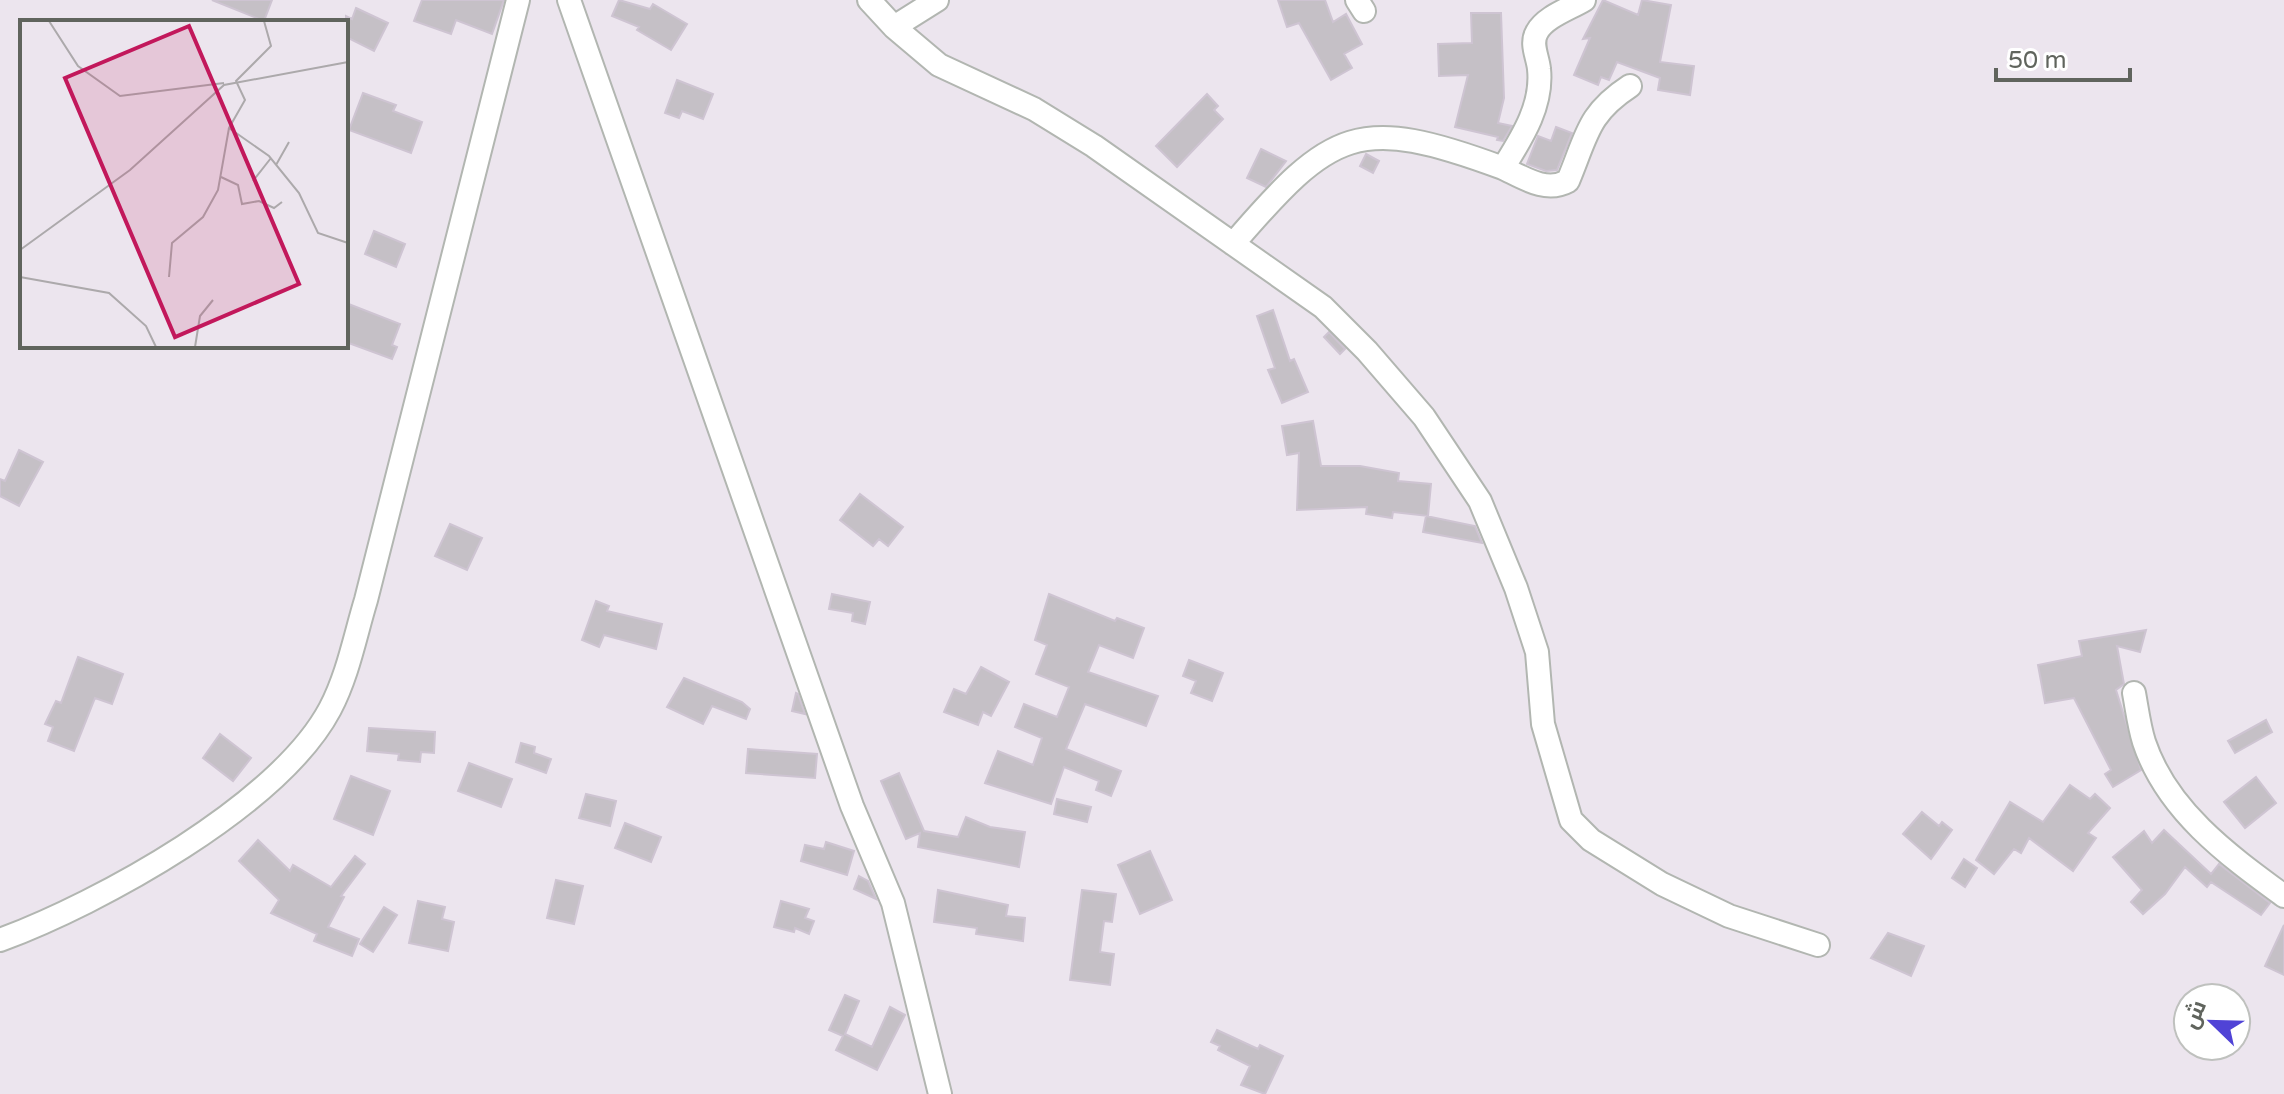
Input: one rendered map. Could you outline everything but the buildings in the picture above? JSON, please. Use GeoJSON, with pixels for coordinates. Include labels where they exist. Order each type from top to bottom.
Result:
{"type":"FeatureCollection","features":[{"type":"Feature","properties":{"kind":"street"},"geometry":{"type":"LineString","coordinates":[[0,940],[101,895],[259,794],[307,743],[329,711],[343,681],[366,600],[518,0]]}},
{"type":"Feature","properties":{"kind":"street"},"geometry":{"type":"LineString","coordinates":[[569,0],[852,806],[893,903],[940,1094]]}},
{"type":"Feature","properties":{"kind":"street"},"geometry":{"type":"LineString","coordinates":[[869,0],[894,27],[939,65],[1034,109],[1094,146],[1323,307],[1367,351],[1424,417],[1480,501],[1516,588],[1537,652],[1543,724],[1571,820],[1591,840],[1662,884],[1729,916],[1818,945]]}},
{"type":"Feature","properties":{"kind":"street"},"geometry":{"type":"LineString","coordinates":[[894,27],[937,0]]}},
{"type":"Feature","properties":{"kind":"street"},"geometry":{"type":"LineString","coordinates":[[1503,168],[1526,131],[1535,106],[1540,70],[1534,50],[1536,33],[1549,19],[1584,0]]}},
{"type":"Feature","properties":{"kind":"street"},"geometry":{"type":"LineString","coordinates":[[1233,244],[1277,193],[1323,152],[1348,142],[1395,136],[1439,144],[1537,184],[1557,186],[1568,181],[1589,122],[1605,102],[1630,86]]}},
{"type":"Feature","properties":{"kind":"street"},"geometry":{"type":"LineString","coordinates":[[2134,693],[2144,742],[2162,780],[2207,838],[2284,896]]}}]}
